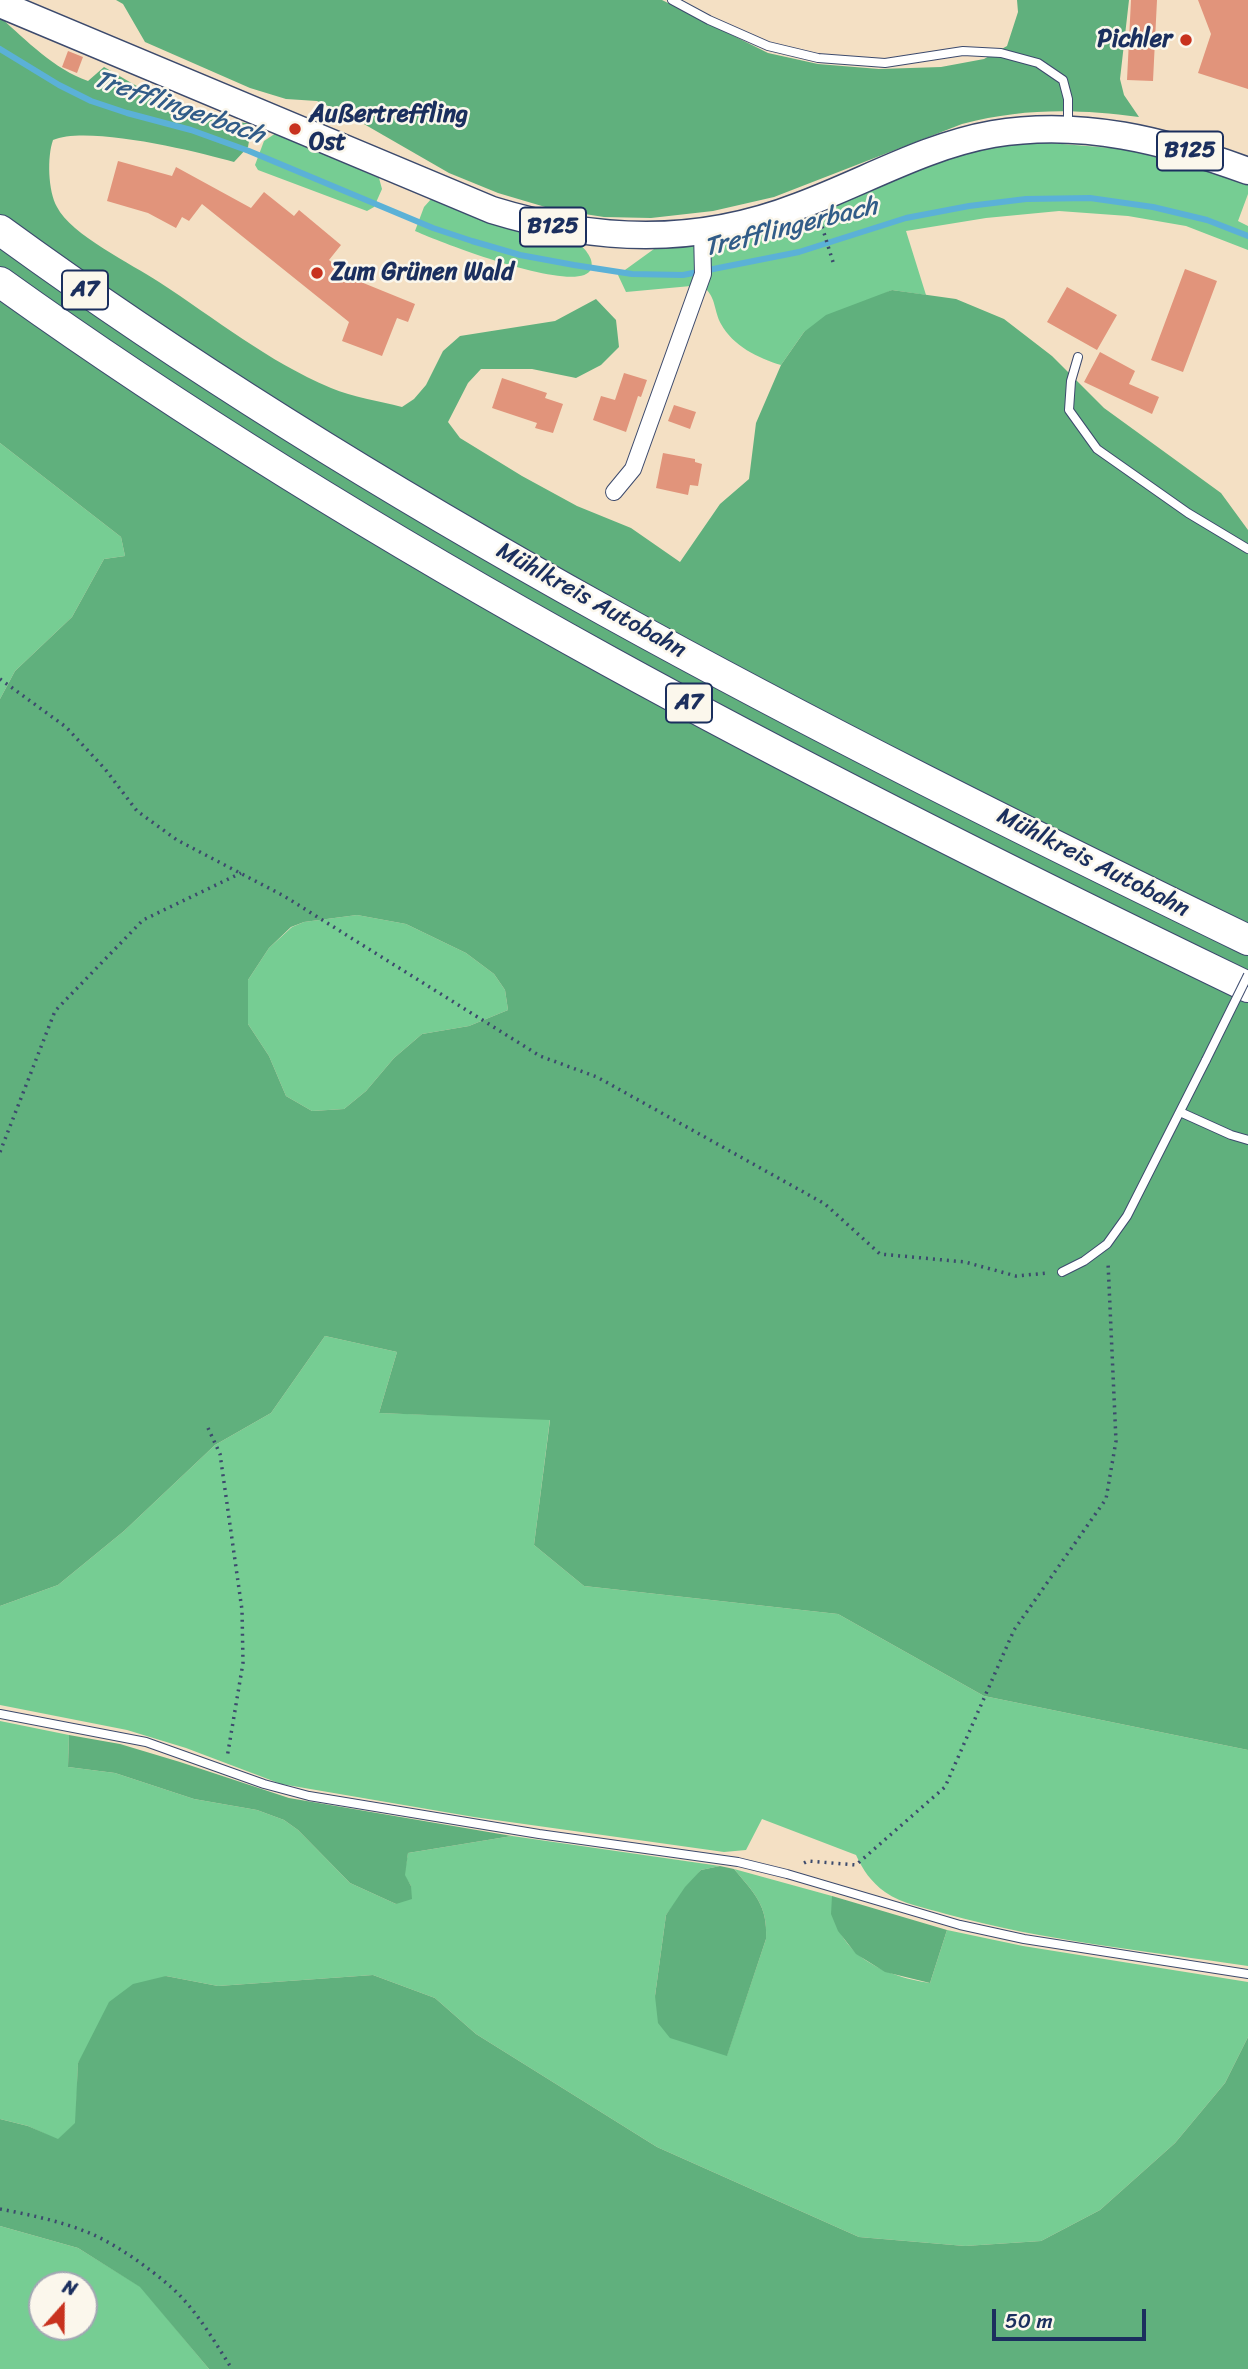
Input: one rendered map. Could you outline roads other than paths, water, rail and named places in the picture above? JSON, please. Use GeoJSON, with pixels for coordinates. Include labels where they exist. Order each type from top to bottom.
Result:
{"type":"FeatureCollection","features":[{"type":"Feature","properties":{"kind":"highway","name":"Mühlkreis Autobahn"},"geometry":{"type":"LineString","coordinates":[[0,230],[182,356],[499,550],[678,650],[877,755],[1248,940]]}},
{"type":"Feature","properties":{"kind":"highway","name":"Mühlkreis Autobahn"},"geometry":{"type":"LineString","coordinates":[[0,282],[246,447],[476,586],[682,700],[846,786],[1248,988]]}},
{"type":"Feature","properties":{"kind":"main road","name":"B125"},"geometry":{"type":"LineString","coordinates":[[0,4],[492,210],[569,230],[611,235],[658,235],[702,241],[798,207],[918,156],[993,134],[1032,130],[1068,129],[1130,135],[1168,144],[1248,171]]}},
{"type":"Feature","properties":{"kind":"street"},"geometry":{"type":"LineString","coordinates":[[614,492],[633,469],[704,274],[702,241]]}},
{"type":"Feature","properties":{"kind":"lane"},"geometry":{"type":"LineString","coordinates":[[673,0],[709,20],[768,46],[818,58],[885,63],[963,51],[1001,53],[1038,63],[1063,79],[1069,99],[1068,129]]}},
{"type":"Feature","properties":{"kind":"lane"},"geometry":{"type":"LineString","coordinates":[[1078,357],[1071,381],[1069,410],[1097,449],[1188,513],[1248,549]]}},
{"type":"Feature","properties":{"kind":"lane"},"geometry":{"type":"LineString","coordinates":[[1062,1272],[1084,1261],[1107,1244],[1127,1216],[1248,975]]}},
{"type":"Feature","properties":{"kind":"lane"},"geometry":{"type":"LineString","coordinates":[[1180,1112],[1231,1135],[1248,1139]]}},
{"type":"Feature","properties":{"kind":"lane"},"geometry":{"type":"LineString","coordinates":[[0,1714],[146,1742],[264,1784],[309,1796],[539,1834],[727,1860],[788,1874],[901,1909],[1024,1938],[1248,1974]]}},
{"type":"Feature","properties":{"kind":"waterway","name":"Trefflingerbach"},"geometry":{"type":"LineString","coordinates":[[0,49],[91,101],[191,130],[249,151],[433,228],[520,255],[632,274],[683,275],[799,252],[906,218],[1026,199],[1090,198],[1153,207],[1207,220],[1248,236]]}},
{"type":"Feature","properties":{"kind":"place","name":"Pichler"},"geometry":{"type":"Point","coordinates":[1186,40]}},
{"type":"Feature","properties":{"kind":"place","name":"Außertreffling Ost"},"geometry":{"type":"Point","coordinates":[295,129]}},
{"type":"Feature","properties":{"kind":"place","name":"Zum Grünen Wald"},"geometry":{"type":"Point","coordinates":[317,273]}}]}
